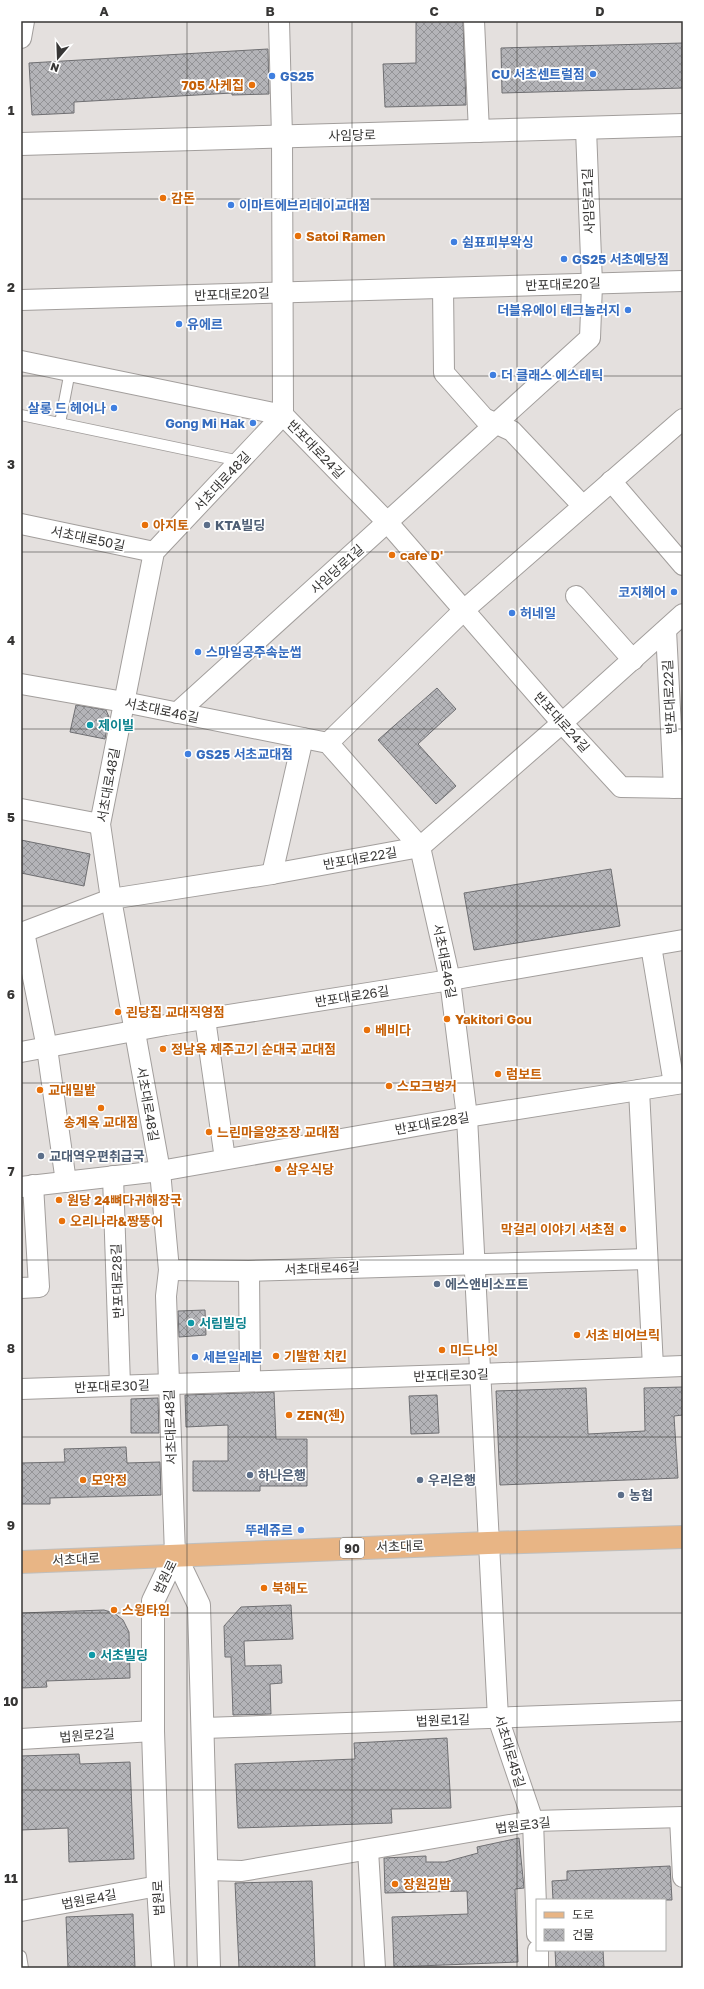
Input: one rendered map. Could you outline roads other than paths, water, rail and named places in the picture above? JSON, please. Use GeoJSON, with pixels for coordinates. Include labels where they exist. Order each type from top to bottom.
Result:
{"type":"FeatureCollection","features":[{"type":"Feature","properties":{"kind":"main road","name":"서초대로"},"geometry":{"type":"LineString","coordinates":[[21,1562],[488,1543],[683,1537]]}},
{"type":"Feature","properties":{"kind":"street"},"geometry":{"type":"LineString","coordinates":[[21,38],[24,21]]}},
{"type":"Feature","properties":{"kind":"street"},"geometry":{"type":"LineString","coordinates":[[279,21],[282,137],[283,415]]}},
{"type":"Feature","properties":{"kind":"street"},"geometry":{"type":"LineString","coordinates":[[474,21],[479,132]]}},
{"type":"Feature","properties":{"kind":"street","name":"사임당로"},"geometry":{"type":"LineString","coordinates":[[21,144],[586,129],[683,125]]}},
{"type":"Feature","properties":{"kind":"street","name":"사임당로1길"},"geometry":{"type":"LineString","coordinates":[[177,713],[590,338],[592,284],[586,129]]}},
{"type":"Feature","properties":{"kind":"street","name":"반포대로20길"},"geometry":{"type":"LineString","coordinates":[[21,300],[683,281]]}},
{"type":"Feature","properties":{"kind":"street"},"geometry":{"type":"LineString","coordinates":[[443,288],[444,374],[484,418],[512,431],[583,506]]}},
{"type":"Feature","properties":{"kind":"street","name":"반포대로24길"},"geometry":{"type":"LineString","coordinates":[[21,361],[283,415],[388,523],[562,723],[621,787],[678,788]]}},
{"type":"Feature","properties":{"kind":"street","name":"서초대로48길"},"geometry":{"type":"LineString","coordinates":[[175,1555],[166,1296],[169,1270],[160,1171],[111,899],[100,824],[154,552],[283,415]]}},
{"type":"Feature","properties":{"kind":"street"},"geometry":{"type":"LineString","coordinates":[[328,743],[464,610],[683,419]]}},
{"type":"Feature","properties":{"kind":"street"},"geometry":{"type":"LineString","coordinates":[[612,481],[683,565]]}},
{"type":"Feature","properties":{"kind":"street","name":"서초대로50길"},"geometry":{"type":"LineString","coordinates":[[21,524],[154,552]]}},
{"type":"Feature","properties":{"kind":"street"},"geometry":{"type":"LineString","coordinates":[[576,596],[632,660]]}},
{"type":"Feature","properties":{"kind":"street","name":"반포대로22길"},"geometry":{"type":"LineString","coordinates":[[66,1182],[47,1048],[22,932],[111,899],[272,874],[420,847],[562,723],[683,614]]}},
{"type":"Feature","properties":{"kind":"street","name":"반포대로22길"},"geometry":{"type":"LineString","coordinates":[[666,630],[678,788]]}},
{"type":"Feature","properties":{"kind":"street","name":"서초대로46길"},"geometry":{"type":"LineString","coordinates":[[21,684],[124,702],[328,743],[420,847],[450,980],[467,1117],[488,1543]]}},
{"type":"Feature","properties":{"kind":"street"},"geometry":{"type":"LineString","coordinates":[[272,874],[303,738]]}},
{"type":"Feature","properties":{"kind":"street"},"geometry":{"type":"LineString","coordinates":[[21,809],[100,824]]}},
{"type":"Feature","properties":{"kind":"street","name":"반포대로26길"},"geometry":{"type":"LineString","coordinates":[[21,1052],[205,1019],[450,980],[683,940]]}},
{"type":"Feature","properties":{"kind":"street","name":"반포대로28길"},"geometry":{"type":"LineString","coordinates":[[21,1288],[39,1288],[27,1186],[160,1171],[467,1117],[678,1084],[651,946]]}},
{"type":"Feature","properties":{"kind":"street"},"geometry":{"type":"LineString","coordinates":[[205,1019],[225,1159]]}},
{"type":"Feature","properties":{"kind":"street"},"geometry":{"type":"LineString","coordinates":[[639,1090],[653,1367]]}},
{"type":"Feature","properties":{"kind":"street","name":"반포대로28길"},"geometry":{"type":"LineString","coordinates":[[113,1176],[120,1386]]}},
{"type":"Feature","properties":{"kind":"street","name":"서초대로46길"},"geometry":{"type":"LineString","coordinates":[[169,1270],[249,1271],[474,1263],[647,1259]]}},
{"type":"Feature","properties":{"kind":"street"},"geometry":{"type":"LineString","coordinates":[[249,1271],[250,1381]]}},
{"type":"Feature","properties":{"kind":"street","name":"반포대로30길"},"geometry":{"type":"LineString","coordinates":[[21,1389],[683,1366]]}},
{"type":"Feature","properties":{"kind":"street","name":"서초대로45길"},"geometry":{"type":"LineString","coordinates":[[488,1543],[498,1718],[533,1822],[536,1906]]}},
{"type":"Feature","properties":{"kind":"street","name":"법원로"},"geometry":{"type":"LineString","coordinates":[[175,1555],[199,1605],[204,1728],[209,1968]]}},
{"type":"Feature","properties":{"kind":"street","name":"법원로"},"geometry":{"type":"LineString","coordinates":[[163,1968],[158,1886],[153,1731],[153,1601],[175,1555]]}},
{"type":"Feature","properties":{"kind":"street","name":"법원로1길"},"geometry":{"type":"LineString","coordinates":[[204,1728],[683,1711]]}},
{"type":"Feature","properties":{"kind":"street","name":"법원로2길"},"geometry":{"type":"LineString","coordinates":[[21,1739],[153,1731]]}},
{"type":"Feature","properties":{"kind":"street","name":"법원로3길"},"geometry":{"type":"LineString","coordinates":[[207,1870],[242,1871],[533,1822],[681,1818],[683,1878]]}},
{"type":"Feature","properties":{"kind":"street"},"geometry":{"type":"LineString","coordinates":[[368,1850],[375,1968]]}},
{"type":"Feature","properties":{"kind":"street","name":"법원로4길"},"geometry":{"type":"LineString","coordinates":[[21,1911],[158,1886]]}},
{"type":"Feature","properties":{"kind":"street"},"geometry":{"type":"LineString","coordinates":[[538,1951],[538,1968]]}},
{"type":"Feature","properties":{"kind":"lane"},"geometry":{"type":"LineString","coordinates":[[60,423],[70,371]]}},
{"type":"Feature","properties":{"kind":"lane"},"geometry":{"type":"LineString","coordinates":[[21,415],[240,461]]}},
{"type":"Feature","properties":{"kind":"lane"},"geometry":{"type":"LineString","coordinates":[[21,1956],[23,1968]]}},
{"type":"Feature","properties":{"kind":"place","name":"CU 서초센트럴점"},"geometry":{"type":"Point","coordinates":[593,74]}},
{"type":"Feature","properties":{"kind":"place","name":"GS25"},"geometry":{"type":"Point","coordinates":[272,76]}},
{"type":"Feature","properties":{"kind":"place","name":"705 사케집"},"geometry":{"type":"Point","coordinates":[252,85]}},
{"type":"Feature","properties":{"kind":"place","name":"감돈"},"geometry":{"type":"Point","coordinates":[163,198]}},
{"type":"Feature","properties":{"kind":"place","name":"이마트에브리데이교대점"},"geometry":{"type":"Point","coordinates":[231,205]}},
{"type":"Feature","properties":{"kind":"place","name":"Satoi Ramen"},"geometry":{"type":"Point","coordinates":[298,236]}},
{"type":"Feature","properties":{"kind":"place","name":"쉼표피부왁싱"},"geometry":{"type":"Point","coordinates":[454,242]}},
{"type":"Feature","properties":{"kind":"place","name":"GS25 서초예당점"},"geometry":{"type":"Point","coordinates":[564,259]}},
{"type":"Feature","properties":{"kind":"place","name":"더블유에이 테크놀러지"},"geometry":{"type":"Point","coordinates":[628,310]}},
{"type":"Feature","properties":{"kind":"place","name":"유에르"},"geometry":{"type":"Point","coordinates":[179,324]}},
{"type":"Feature","properties":{"kind":"place","name":"더 클래스 에스테틱"},"geometry":{"type":"Point","coordinates":[493,375]}},
{"type":"Feature","properties":{"kind":"place","name":"살롱 드 헤어나"},"geometry":{"type":"Point","coordinates":[114,408]}},
{"type":"Feature","properties":{"kind":"place","name":"Gong Mi Hak"},"geometry":{"type":"Point","coordinates":[253,423]}},
{"type":"Feature","properties":{"kind":"place","name":"아지토"},"geometry":{"type":"Point","coordinates":[145,525]}},
{"type":"Feature","properties":{"kind":"place","name":"KTA빌딩"},"geometry":{"type":"Point","coordinates":[207,525]}},
{"type":"Feature","properties":{"kind":"place","name":"cafe D'"},"geometry":{"type":"Point","coordinates":[392,555]}},
{"type":"Feature","properties":{"kind":"place","name":"코지헤어"},"geometry":{"type":"Point","coordinates":[674,592]}},
{"type":"Feature","properties":{"kind":"place","name":"허네일"},"geometry":{"type":"Point","coordinates":[512,613]}},
{"type":"Feature","properties":{"kind":"place","name":"스마일공주속눈썹"},"geometry":{"type":"Point","coordinates":[198,652]}},
{"type":"Feature","properties":{"kind":"place","name":"제이빌"},"geometry":{"type":"Point","coordinates":[90,725]}},
{"type":"Feature","properties":{"kind":"place","name":"GS25 서초교대점"},"geometry":{"type":"Point","coordinates":[188,754]}},
{"type":"Feature","properties":{"kind":"place","name":"괸당집 교대직영점"},"geometry":{"type":"Point","coordinates":[118,1012]}},
{"type":"Feature","properties":{"kind":"place","name":"Yakitori Gou"},"geometry":{"type":"Point","coordinates":[447,1019]}},
{"type":"Feature","properties":{"kind":"place","name":"베비다"},"geometry":{"type":"Point","coordinates":[367,1030]}},
{"type":"Feature","properties":{"kind":"place","name":"정남옥 제주고기 순대국 교대점"},"geometry":{"type":"Point","coordinates":[163,1049]}},
{"type":"Feature","properties":{"kind":"place","name":"럼보트"},"geometry":{"type":"Point","coordinates":[498,1074]}},
{"type":"Feature","properties":{"kind":"place","name":"스모크벙커"},"geometry":{"type":"Point","coordinates":[389,1086]}},
{"type":"Feature","properties":{"kind":"place","name":"교대밀밭"},"geometry":{"type":"Point","coordinates":[40,1090]}},
{"type":"Feature","properties":{"kind":"place","name":"송계옥 교대점"},"geometry":{"type":"Point","coordinates":[101,1108]}},
{"type":"Feature","properties":{"kind":"place","name":"느린마을양조장 교대점"},"geometry":{"type":"Point","coordinates":[209,1132]}},
{"type":"Feature","properties":{"kind":"place","name":"교대역우편취급국"},"geometry":{"type":"Point","coordinates":[41,1156]}},
{"type":"Feature","properties":{"kind":"place","name":"삼우식당"},"geometry":{"type":"Point","coordinates":[278,1169]}},
{"type":"Feature","properties":{"kind":"place","name":"원당 24뼈다귀해장국"},"geometry":{"type":"Point","coordinates":[59,1200]}},
{"type":"Feature","properties":{"kind":"place","name":"오리나라&짱뚱어"},"geometry":{"type":"Point","coordinates":[62,1221]}},
{"type":"Feature","properties":{"kind":"place","name":"막걸리 이야기 서초점"},"geometry":{"type":"Point","coordinates":[623,1229]}},
{"type":"Feature","properties":{"kind":"place","name":"에스앤비소프트"},"geometry":{"type":"Point","coordinates":[437,1284]}},
{"type":"Feature","properties":{"kind":"place","name":"서림빌딩"},"geometry":{"type":"Point","coordinates":[191,1323]}},
{"type":"Feature","properties":{"kind":"place","name":"서초 비어브릭"},"geometry":{"type":"Point","coordinates":[577,1335]}},
{"type":"Feature","properties":{"kind":"place","name":"미드나잇"},"geometry":{"type":"Point","coordinates":[442,1350]}},
{"type":"Feature","properties":{"kind":"place","name":"기발한 치킨"},"geometry":{"type":"Point","coordinates":[276,1356]}},
{"type":"Feature","properties":{"kind":"place","name":"세븐일레븐"},"geometry":{"type":"Point","coordinates":[195,1357]}},
{"type":"Feature","properties":{"kind":"place","name":"ZEN(젠)"},"geometry":{"type":"Point","coordinates":[289,1415]}},
{"type":"Feature","properties":{"kind":"place","name":"하나은행"},"geometry":{"type":"Point","coordinates":[250,1475]}},
{"type":"Feature","properties":{"kind":"place","name":"모악정"},"geometry":{"type":"Point","coordinates":[83,1480]}},
{"type":"Feature","properties":{"kind":"place","name":"우리은행"},"geometry":{"type":"Point","coordinates":[420,1480]}},
{"type":"Feature","properties":{"kind":"place","name":"농협"},"geometry":{"type":"Point","coordinates":[621,1495]}},
{"type":"Feature","properties":{"kind":"place","name":"뚜레쥬르"},"geometry":{"type":"Point","coordinates":[301,1530]}},
{"type":"Feature","properties":{"kind":"place","name":"북해도"},"geometry":{"type":"Point","coordinates":[264,1588]}},
{"type":"Feature","properties":{"kind":"place","name":"스윙타임"},"geometry":{"type":"Point","coordinates":[114,1610]}},
{"type":"Feature","properties":{"kind":"place","name":"서초빌딩"},"geometry":{"type":"Point","coordinates":[92,1655]}},
{"type":"Feature","properties":{"kind":"place","name":"장원김밥"},"geometry":{"type":"Point","coordinates":[395,1884]}}]}
